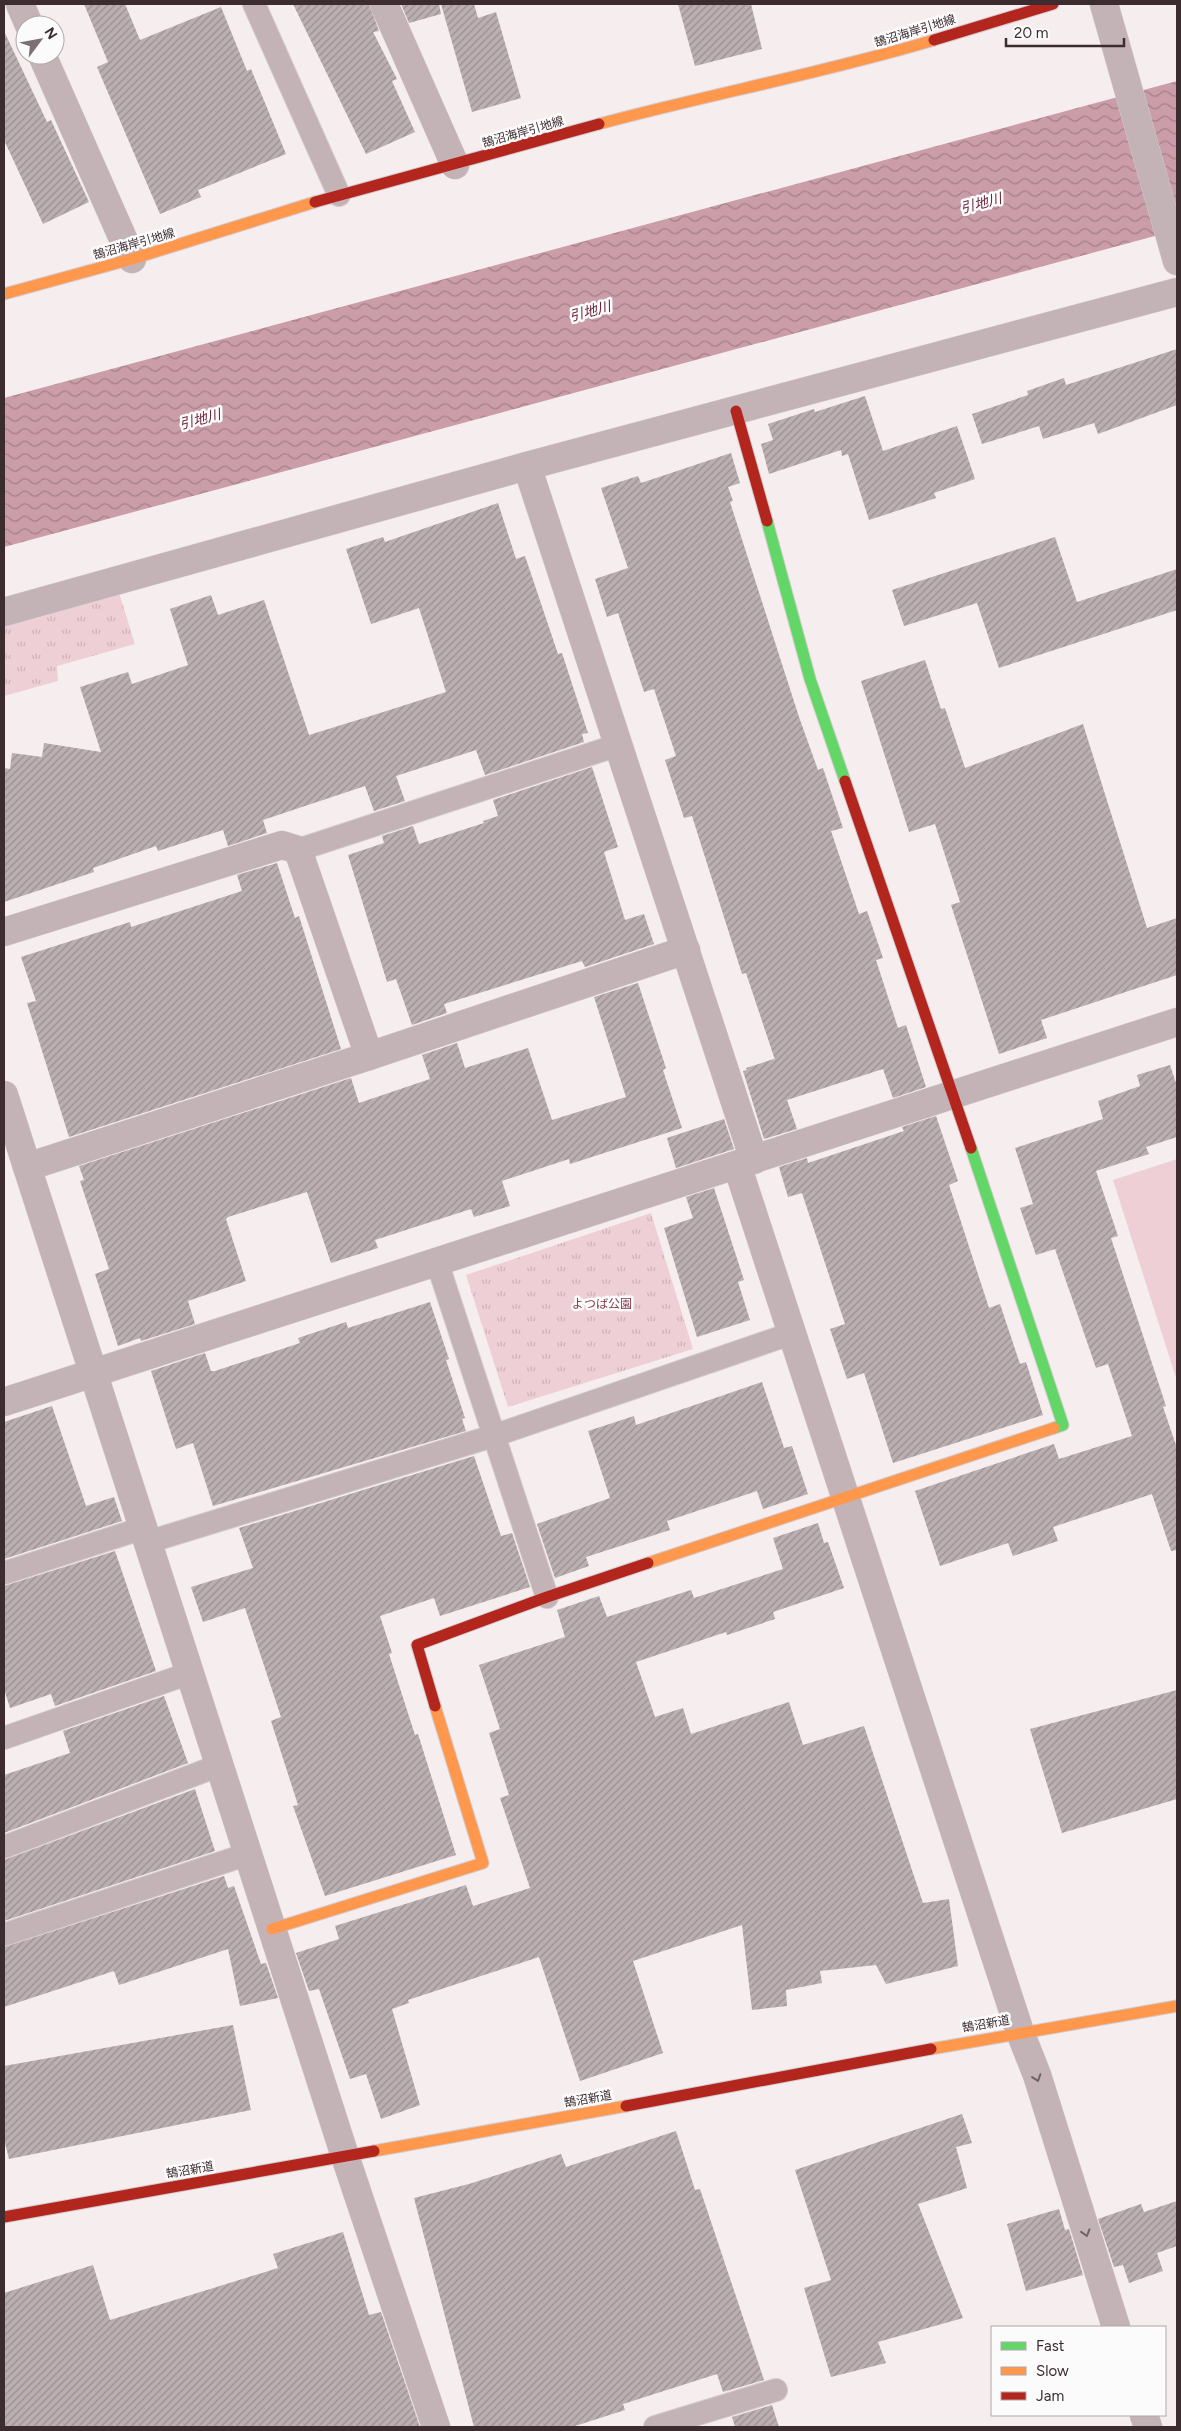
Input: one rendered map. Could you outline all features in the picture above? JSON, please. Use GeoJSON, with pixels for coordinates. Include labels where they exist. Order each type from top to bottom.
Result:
{"type":"FeatureCollection","features":[{"type":"Feature","properties":{"kind":"street"},"geometry":{"type":"LineString","coordinates":[[384,4],[455,165]]}},
{"type":"Feature","properties":{"kind":"street","name":"鵠沼海岸引地線"},"geometry":{"type":"LineString","coordinates":[[4,294],[132,260],[339,195],[455,165],[673,104],[880,56],[1052,4]]}},
{"type":"Feature","properties":{"kind":"street"},"geometry":{"type":"LineString","coordinates":[[1104,4],[1175,254]]}},
{"type":"Feature","properties":{"kind":"street"},"geometry":{"type":"LineString","coordinates":[[46,65],[132,260]]}},
{"type":"Feature","properties":{"kind":"street"},"geometry":{"type":"LineString","coordinates":[[4,612],[527,466],[736,412],[1177,292]]}},
{"type":"Feature","properties":{"kind":"street"},"geometry":{"type":"LineString","coordinates":[[272,1929],[483,1863],[417,1645],[547,1597],[1063,1425],[954,1094],[810,679],[736,412]]}},
{"type":"Feature","properties":{"kind":"street"},"geometry":{"type":"LineString","coordinates":[[527,466],[686,950],[793,1333],[1020,2032],[1037,2075],[1116,2326]]}},
{"type":"Feature","properties":{"kind":"street"},"geometry":{"type":"LineString","coordinates":[[4,932],[282,844],[298,850],[369,1056]]}},
{"type":"Feature","properties":{"kind":"street"},"geometry":{"type":"LineString","coordinates":[[27,1167],[369,1056],[686,950]]}},
{"type":"Feature","properties":{"kind":"street"},"geometry":{"type":"LineString","coordinates":[[4,1402],[1177,1022]]}},
{"type":"Feature","properties":{"kind":"street"},"geometry":{"type":"LineString","coordinates":[[4,1094],[345,2156],[436,2427]]}},
{"type":"Feature","properties":{"kind":"street","name":"鵠沼新道"},"geometry":{"type":"LineString","coordinates":[[4,2216],[685,2096],[849,2063],[1020,2032],[1177,2006]]}},
{"type":"Feature","properties":{"kind":"lane"},"geometry":{"type":"LineString","coordinates":[[254,4],[339,195]]}},
{"type":"Feature","properties":{"kind":"lane"},"geometry":{"type":"LineString","coordinates":[[298,850],[618,745]]}},
{"type":"Feature","properties":{"kind":"lane"},"geometry":{"type":"LineString","coordinates":[[437,1262],[547,1597]]}},
{"type":"Feature","properties":{"kind":"lane"},"geometry":{"type":"LineString","coordinates":[[4,1573],[493,1436],[793,1333]]}},
{"type":"Feature","properties":{"kind":"lane"},"geometry":{"type":"LineString","coordinates":[[4,1738],[190,1673]]}},
{"type":"Feature","properties":{"kind":"lane"},"geometry":{"type":"LineString","coordinates":[[4,1847],[220,1765]]}},
{"type":"Feature","properties":{"kind":"lane"},"geometry":{"type":"LineString","coordinates":[[6,1934],[248,1854]]}},
{"type":"Feature","properties":{"kind":"lane"},"geometry":{"type":"LineString","coordinates":[[654,2427],[776,2390]]}},
{"type":"Feature","properties":{"kind":"green space"},"geometry":{"type":"Polygon","coordinates":[[[119,593],[135,644],[57,666],[58,681],[4,696],[4,626],[119,593]]]}},
{"type":"Feature","properties":{"kind":"green space"},"geometry":{"type":"Polygon","coordinates":[[[1177,1159],[1177,1381],[1113,1180],[1177,1159]]]}},
{"type":"Feature","properties":{"kind":"green space","name":"よつば公園"},"geometry":{"type":"Polygon","coordinates":[[[651,1213],[693,1349],[508,1407],[466,1275],[651,1213]]]}},
{"type":"Feature","properties":{"kind":"water","name":"引地川"},"geometry":{"type":"Polygon","coordinates":[[[1177,81],[1177,230],[4,547],[4,398],[1177,81]]]}},
{"type":"Feature","properties":{"kind":"building"},"geometry":{"type":"Polygon","coordinates":[[[84,4],[125,4],[140,40],[221,7],[247,71],[251,69],[286,154],[198,190],[201,197],[160,214],[97,67],[108,62],[84,4]]]}},
{"type":"Feature","properties":{"kind":"building"},"geometry":{"type":"Polygon","coordinates":[[[293,4],[369,4],[379,31],[373,32],[397,79],[392,81],[415,132],[366,154],[293,4]]]}},
{"type":"Feature","properties":{"kind":"building"},"geometry":{"type":"Polygon","coordinates":[[[401,4],[439,4],[441,14],[409,23],[401,4]]]}},
{"type":"Feature","properties":{"kind":"building"},"geometry":{"type":"Polygon","coordinates":[[[441,4],[474,4],[478,18],[496,12],[521,98],[472,112],[441,4]]]}},
{"type":"Feature","properties":{"kind":"building"},"geometry":{"type":"Polygon","coordinates":[[[678,4],[751,4],[762,49],[695,66],[678,4]]]}},
{"type":"Feature","properties":{"kind":"building"},"geometry":{"type":"Polygon","coordinates":[[[4,31],[15,54],[15,65],[20,65],[47,122],[51,120],[89,202],[43,224],[4,140],[4,31]]]}},
{"type":"Feature","properties":{"kind":"building"},"geometry":{"type":"Polygon","coordinates":[[[1177,349],[1177,405],[1098,434],[1094,423],[1043,439],[1039,426],[982,444],[972,414],[1028,395],[1027,391],[1064,378],[1066,385],[1177,349]]]}},
{"type":"Feature","properties":{"kind":"building"},"geometry":{"type":"Polygon","coordinates":[[[865,396],[883,451],[957,426],[975,479],[934,493],[936,498],[869,520],[848,454],[842,456],[841,450],[769,474],[761,444],[773,440],[768,424],[814,409],[815,412],[865,396]]]}},
{"type":"Feature","properties":{"kind":"building"},"geometry":{"type":"Polygon","coordinates":[[[731,453],[740,483],[728,487],[733,501],[730,502],[799,717],[818,770],[823,768],[843,828],[831,831],[859,914],[867,911],[883,958],[876,960],[898,1028],[906,1025],[926,1087],[893,1098],[883,1069],[787,1100],[797,1129],[764,1139],[743,1071],[747,1070],[746,1068],[775,1060],[746,973],[742,974],[692,816],[684,818],[665,760],[676,756],[654,689],[644,692],[618,613],[607,617],[595,579],[628,568],[601,488],[638,476],[641,483],[731,453]]]}},
{"type":"Feature","properties":{"kind":"building"},"geometry":{"type":"Polygon","coordinates":[[[498,503],[516,559],[525,556],[558,654],[562,653],[588,733],[582,734],[584,742],[485,775],[476,750],[396,776],[405,801],[374,811],[365,786],[263,820],[267,833],[228,846],[223,830],[158,851],[156,846],[93,868],[94,872],[4,902],[4,768],[10,769],[12,753],[42,757],[44,743],[101,752],[80,687],[128,672],[132,684],[188,665],[170,609],[211,595],[218,615],[264,600],[309,735],[446,692],[419,608],[371,624],[346,549],[383,537],[385,542],[498,503]]]}},
{"type":"Feature","properties":{"kind":"building"},"geometry":{"type":"Polygon","coordinates":[[[1055,537],[1077,602],[1177,569],[1177,610],[999,668],[977,603],[904,626],[892,590],[1055,537]]]}},
{"type":"Feature","properties":{"kind":"building"},"geometry":{"type":"Polygon","coordinates":[[[925,660],[941,709],[945,708],[965,768],[1083,724],[1147,928],[1177,918],[1177,975],[1041,1020],[1047,1038],[999,1054],[951,905],[960,902],[935,824],[909,832],[861,681],[925,660]]]}},
{"type":"Feature","properties":{"kind":"building"},"geometry":{"type":"Polygon","coordinates":[[[592,767],[618,847],[604,852],[625,920],[644,914],[654,944],[585,967],[582,961],[444,1004],[447,1013],[412,1025],[396,979],[387,982],[348,855],[384,843],[382,836],[413,826],[419,844],[484,823],[483,821],[498,816],[493,800],[592,767]]]}},
{"type":"Feature","properties":{"kind":"building"},"geometry":{"type":"Polygon","coordinates":[[[277,863],[295,918],[299,916],[341,1049],[69,1137],[27,1003],[36,1001],[21,957],[130,922],[131,927],[242,891],[237,875],[277,863]]]}},
{"type":"Feature","properties":{"kind":"building"},"geometry":{"type":"Polygon","coordinates":[[[638,983],[666,1068],[663,1070],[682,1128],[570,1164],[569,1159],[502,1181],[510,1206],[474,1217],[471,1209],[375,1240],[378,1248],[331,1263],[307,1192],[228,1217],[226,1219],[246,1281],[188,1301],[195,1324],[141,1341],[140,1338],[118,1346],[95,1274],[109,1269],[80,1181],[84,1180],[79,1166],[351,1078],[359,1103],[430,1079],[422,1055],[457,1043],[465,1068],[528,1048],[552,1120],[626,1097],[594,997],[638,983]]]}},
{"type":"Feature","properties":{"kind":"building"},"geometry":{"type":"Polygon","coordinates":[[[1170,1065],[1177,1086],[1177,1137],[1146,1147],[1149,1154],[1096,1171],[1118,1236],[1111,1238],[1166,1406],[1163,1407],[1177,1448],[1177,1550],[1171,1551],[1152,1494],[1053,1527],[1058,1541],[1013,1556],[1008,1543],[940,1566],[915,1491],[1054,1444],[1059,1459],[1132,1436],[1108,1364],[1096,1368],[1055,1249],[1036,1255],[1020,1208],[1033,1204],[1015,1148],[1103,1119],[1098,1101],[1140,1086],[1137,1075],[1170,1065]]]}},
{"type":"Feature","properties":{"kind":"building"},"geometry":{"type":"Polygon","coordinates":[[[936,1116],[958,1181],[949,1185],[989,1308],[1000,1304],[1020,1364],[1026,1362],[1043,1415],[893,1463],[864,1373],[847,1379],[830,1329],[845,1324],[802,1193],[788,1197],[779,1167],[807,1158],[808,1163],[904,1131],[902,1127],[936,1116]]]}},
{"type":"Feature","properties":{"kind":"building"},"geometry":{"type":"Polygon","coordinates":[[[724,1119],[734,1149],[676,1168],[667,1138],[724,1119]]]}},
{"type":"Feature","properties":{"kind":"building"},"geometry":{"type":"Polygon","coordinates":[[[714,1188],[744,1280],[738,1282],[750,1320],[697,1337],[664,1228],[693,1218],[686,1197],[714,1188]]]}},
{"type":"Feature","properties":{"kind":"building"},"geometry":{"type":"Polygon","coordinates":[[[430,1302],[449,1359],[446,1360],[465,1418],[462,1419],[466,1431],[213,1506],[193,1443],[176,1449],[151,1371],[205,1353],[211,1371],[215,1371],[300,1343],[298,1338],[346,1322],[348,1328],[430,1302]]]}},
{"type":"Feature","properties":{"kind":"building"},"geometry":{"type":"Polygon","coordinates":[[[762,1382],[784,1448],[792,1446],[808,1494],[763,1509],[757,1491],[667,1521],[670,1530],[586,1557],[589,1566],[555,1578],[537,1524],[610,1498],[588,1431],[634,1416],[636,1425],[762,1382]]]}},
{"type":"Feature","properties":{"kind":"building"},"geometry":{"type":"Polygon","coordinates":[[[52,1406],[86,1506],[114,1497],[122,1521],[4,1559],[4,1422],[52,1406]]]}},
{"type":"Feature","properties":{"kind":"building"},"geometry":{"type":"Polygon","coordinates":[[[474,1456],[501,1536],[512,1533],[530,1587],[440,1616],[434,1598],[380,1616],[392,1653],[389,1654],[415,1735],[418,1734],[456,1855],[325,1896],[293,1806],[298,1805],[271,1721],[281,1717],[245,1608],[203,1622],[191,1587],[253,1568],[239,1528],[474,1456]]]}},
{"type":"Feature","properties":{"kind":"building"},"geometry":{"type":"Polygon","coordinates":[[[818,1523],[824,1543],[828,1542],[844,1588],[773,1612],[775,1619],[727,1635],[726,1632],[636,1662],[655,1717],[683,1708],[691,1734],[789,1702],[803,1745],[864,1726],[923,1903],[949,1899],[958,1966],[886,1984],[876,1965],[820,1971],[822,1983],[786,1990],[787,2006],[752,2010],[742,1925],[633,1961],[663,2053],[580,2081],[539,1957],[408,2000],[409,2003],[392,2009],[420,2105],[381,2119],[366,2074],[350,2079],[319,1989],[309,1991],[296,1953],[339,1939],[335,1926],[466,1885],[473,1906],[530,1888],[500,1798],[509,1795],[489,1733],[500,1729],[479,1665],[565,1637],[557,1610],[599,1596],[607,1617],[691,1590],[694,1598],[783,1569],[773,1538],[818,1523]]]}},
{"type":"Feature","properties":{"kind":"building"},"geometry":{"type":"Polygon","coordinates":[[[115,1551],[156,1671],[55,1706],[51,1694],[10,1708],[4,1689],[4,1586],[115,1551]]]}},
{"type":"Feature","properties":{"kind":"building"},"geometry":{"type":"Polygon","coordinates":[[[1177,1690],[1177,1799],[1062,1833],[1030,1729],[1177,1690]]]}},
{"type":"Feature","properties":{"kind":"building"},"geometry":{"type":"Polygon","coordinates":[[[164,1696],[188,1763],[4,1833],[4,1775],[70,1753],[63,1731],[164,1696]]]}},
{"type":"Feature","properties":{"kind":"building"},"geometry":{"type":"Polygon","coordinates":[[[195,1789],[215,1851],[4,1921],[4,1860],[195,1789]]]}},
{"type":"Feature","properties":{"kind":"building"},"geometry":{"type":"Polygon","coordinates":[[[224,1876],[228,1888],[234,1886],[261,1964],[266,1963],[278,1998],[240,2006],[228,1949],[119,1985],[114,1971],[4,2007],[4,1947],[224,1876]]]}},
{"type":"Feature","properties":{"kind":"building"},"geometry":{"type":"Polygon","coordinates":[[[233,2025],[251,2110],[9,2159],[4,2139],[4,2066],[233,2025]]]}},
{"type":"Feature","properties":{"kind":"building"},"geometry":{"type":"Polygon","coordinates":[[[962,2114],[972,2143],[956,2147],[967,2188],[918,2204],[963,2318],[878,2342],[886,2363],[831,2377],[804,2288],[831,2280],[795,2170],[962,2114]]]}},
{"type":"Feature","properties":{"kind":"building"},"geometry":{"type":"Polygon","coordinates":[[[676,2131],[695,2190],[700,2189],[764,2380],[723,2392],[717,2374],[623,2404],[625,2410],[572,2427],[474,2427],[414,2198],[469,2184],[561,2154],[566,2167],[676,2131]]]}},
{"type":"Feature","properties":{"kind":"building"},"geometry":{"type":"Polygon","coordinates":[[[1177,2201],[1177,2246],[1157,2253],[1163,2271],[1129,2283],[1123,2265],[1114,2267],[1098,2219],[1141,2204],[1144,2212],[1177,2201]]]}},
{"type":"Feature","properties":{"kind":"building"},"geometry":{"type":"Polygon","coordinates":[[[1059,2209],[1065,2230],[1069,2229],[1083,2275],[1026,2291],[1007,2224],[1059,2209]]]}},
{"type":"Feature","properties":{"kind":"building"},"geometry":{"type":"Polygon","coordinates":[[[343,2232],[369,2315],[381,2312],[420,2427],[4,2427],[4,2293],[93,2265],[110,2320],[278,2268],[273,2254],[343,2232]]]}},
{"type":"Feature","properties":{"kind":"building"},"geometry":{"type":"Polygon","coordinates":[[[772,2405],[779,2427],[735,2427],[732,2417],[772,2405]]]}},
{"type":"Feature","properties":{"kind":"traffic: fast"},"geometry":{"type":"LineString","coordinates":[[767,521],[810,679],[845,781]]}},
{"type":"Feature","properties":{"kind":"traffic: fast"},"geometry":{"type":"LineString","coordinates":[[971,1148],[1063,1425],[1054,1428]]}},
{"type":"Feature","properties":{"kind":"traffic: slow"},"geometry":{"type":"LineString","coordinates":[[599,124],[851,63],[934,40]]}},
{"type":"Feature","properties":{"kind":"traffic: slow"},"geometry":{"type":"LineString","coordinates":[[4,294],[132,259],[315,202]]}},
{"type":"Feature","properties":{"kind":"traffic: slow"},"geometry":{"type":"LineString","coordinates":[[648,1563],[1054,1428]]}},
{"type":"Feature","properties":{"kind":"traffic: slow"},"geometry":{"type":"LineString","coordinates":[[272,1929],[483,1863],[435,1706]]}},
{"type":"Feature","properties":{"kind":"traffic: slow"},"geometry":{"type":"LineString","coordinates":[[931,2049],[1177,2006]]}},
{"type":"Feature","properties":{"kind":"traffic: slow"},"geometry":{"type":"LineString","coordinates":[[374,2151],[626,2106]]}},
{"type":"Feature","properties":{"kind":"traffic: jam"},"geometry":{"type":"LineString","coordinates":[[934,40],[1053,4]]}},
{"type":"Feature","properties":{"kind":"traffic: jam"},"geometry":{"type":"LineString","coordinates":[[315,202],[599,124]]}},
{"type":"Feature","properties":{"kind":"traffic: jam"},"geometry":{"type":"LineString","coordinates":[[736,411],[767,521]]}},
{"type":"Feature","properties":{"kind":"traffic: jam"},"geometry":{"type":"LineString","coordinates":[[845,781],[971,1148]]}},
{"type":"Feature","properties":{"kind":"traffic: jam"},"geometry":{"type":"LineString","coordinates":[[435,1706],[417,1645],[547,1597],[648,1563]]}},
{"type":"Feature","properties":{"kind":"traffic: jam"},"geometry":{"type":"LineString","coordinates":[[626,2106],[931,2049]]}},
{"type":"Feature","properties":{"kind":"traffic: jam"},"geometry":{"type":"LineString","coordinates":[[4,2217],[374,2151]]}}]}
